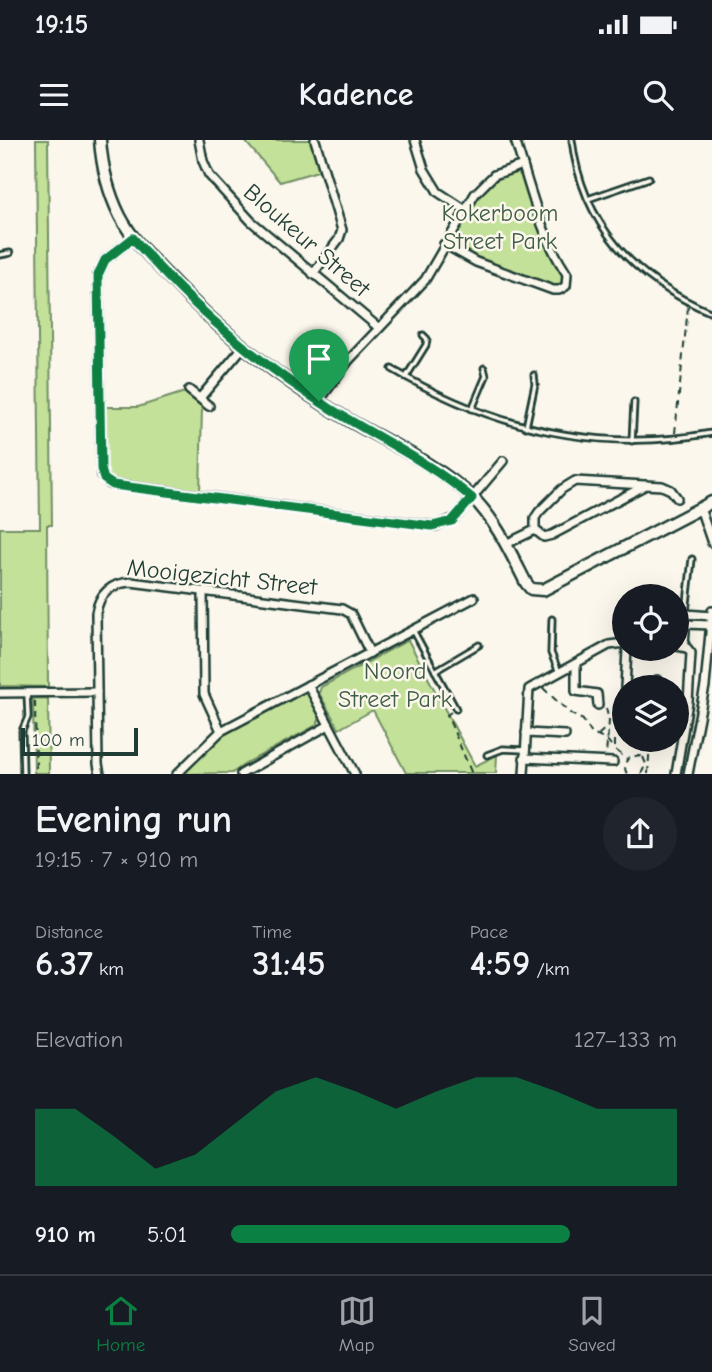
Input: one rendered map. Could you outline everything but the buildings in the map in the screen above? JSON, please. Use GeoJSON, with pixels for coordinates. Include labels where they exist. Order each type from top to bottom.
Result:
{"type":"FeatureCollection","features":[{"type":"Feature","properties":{"kind":"street"},"geometry":{"type":"LineString","coordinates":[[100,140],[103,167],[110,192],[133,238],[194,304],[244,346],[319,401],[411,454],[472,498],[491,520],[526,583],[535,590],[543,590],[712,502]]}},
{"type":"Feature","properties":{"kind":"street","name":"Bloukeur Street"},"geometry":{"type":"LineString","coordinates":[[198,140],[203,161],[214,181],[263,234],[379,328]]}},
{"type":"Feature","properties":{"kind":"street"},"geometry":{"type":"LineString","coordinates":[[313,274],[339,239],[342,230],[315,140]]}},
{"type":"Feature","properties":{"kind":"street"},"geometry":{"type":"LineString","coordinates":[[415,140],[425,169],[438,192],[464,209]]}},
{"type":"Feature","properties":{"kind":"street"},"geometry":{"type":"LineString","coordinates":[[444,244],[476,262],[553,290],[564,288],[568,283],[567,274],[544,233],[515,140]]}},
{"type":"Feature","properties":{"kind":"street"},"geometry":{"type":"LineString","coordinates":[[319,401],[349,360],[425,280],[464,209],[494,175],[523,165]]}},
{"type":"Feature","properties":{"kind":"street"},"geometry":{"type":"LineString","coordinates":[[133,238],[105,260],[98,275],[101,469],[106,481],[113,485],[432,526],[452,521],[503,461]]}},
{"type":"Feature","properties":{"kind":"street"},"geometry":{"type":"LineString","coordinates":[[200,398],[244,346]]}},
{"type":"Feature","properties":{"kind":"street"},"geometry":{"type":"LineString","coordinates":[[189,390],[209,406]]}},
{"type":"Feature","properties":{"kind":"street"},"geometry":{"type":"LineString","coordinates":[[535,530],[535,518],[539,512],[568,484],[585,481],[668,487],[677,498]]}},
{"type":"Feature","properties":{"kind":"street"},"geometry":{"type":"LineString","coordinates":[[535,530],[544,537],[552,535],[646,485]]}},
{"type":"Feature","properties":{"kind":"street"},"geometry":{"type":"LineString","coordinates":[[700,508],[712,543]]}},
{"type":"Feature","properties":{"kind":"street"},"geometry":{"type":"LineString","coordinates":[[506,544],[535,530]]}},
{"type":"Feature","properties":{"kind":"street","name":"Mooigezicht Street"},"geometry":{"type":"LineString","coordinates":[[100,774],[97,764],[96,613],[98,603],[106,591],[120,583],[131,582],[347,611],[370,653]]}},
{"type":"Feature","properties":{"kind":"street"},"geometry":{"type":"LineString","coordinates":[[203,592],[204,694],[220,731]]}},
{"type":"Feature","properties":{"kind":"street"},"geometry":{"type":"LineString","coordinates":[[177,774],[220,731],[474,598]]}},
{"type":"Feature","properties":{"kind":"street"},"geometry":{"type":"LineString","coordinates":[[688,774],[705,686],[712,613],[689,614]]}},
{"type":"Feature","properties":{"kind":"street"},"geometry":{"type":"LineString","coordinates":[[700,625],[701,615]]}},
{"type":"Feature","properties":{"kind":"street"},"geometry":{"type":"LineString","coordinates":[[689,624],[710,625]]}},
{"type":"Feature","properties":{"kind":"street"},"geometry":{"type":"LineString","coordinates":[[524,774],[528,692],[531,687],[612,645]]}},
{"type":"Feature","properties":{"kind":"street"},"geometry":{"type":"LineString","coordinates":[[689,652],[689,684]]}},
{"type":"Feature","properties":{"kind":"street"},"geometry":{"type":"LineString","coordinates":[[576,663],[576,691],[597,694],[598,702]]}},
{"type":"Feature","properties":{"kind":"street"},"geometry":{"type":"LineString","coordinates":[[308,685],[355,774]]}},
{"type":"Feature","properties":{"kind":"street"},"geometry":{"type":"LineString","coordinates":[[0,693],[97,692]]}},
{"type":"Feature","properties":{"kind":"street"},"geometry":{"type":"LineString","coordinates":[[247,772],[330,725]]}},
{"type":"Feature","properties":{"kind":"street"},"geometry":{"type":"LineString","coordinates":[[526,733],[565,735]]}},
{"type":"Feature","properties":{"kind":"street"},"geometry":{"type":"LineString","coordinates":[[676,774],[680,752]]}},
{"type":"Feature","properties":{"kind":"street"},"geometry":{"type":"LineString","coordinates":[[525,754],[609,762]]}},
{"type":"Feature","properties":{"kind":"lane"},"geometry":{"type":"LineString","coordinates":[[572,140],[579,177],[588,199],[599,221],[624,255],[655,283],[688,303],[712,313]]}},
{"type":"Feature","properties":{"kind":"lane"},"geometry":{"type":"LineString","coordinates":[[588,199],[649,178]]}},
{"type":"Feature","properties":{"kind":"lane"},"geometry":{"type":"LineString","coordinates":[[0,254],[10,253]]}},
{"type":"Feature","properties":{"kind":"lane"},"geometry":{"type":"LineString","coordinates":[[406,377],[426,345],[423,335]]}},
{"type":"Feature","properties":{"kind":"lane"},"geometry":{"type":"LineString","coordinates":[[472,410],[486,376],[484,368]]}},
{"type":"Feature","properties":{"kind":"lane"},"geometry":{"type":"LineString","coordinates":[[392,369],[472,410],[526,427],[580,437],[632,441],[712,433]]}},
{"type":"Feature","properties":{"kind":"lane"},"geometry":{"type":"LineString","coordinates":[[526,427],[535,384],[534,375]]}},
{"type":"Feature","properties":{"kind":"lane"},"geometry":{"type":"LineString","coordinates":[[632,441],[634,402]]}},
{"type":"Feature","properties":{"kind":"lane"},"geometry":{"type":"LineString","coordinates":[[689,586],[692,559]]}},
{"type":"Feature","properties":{"kind":"lane"},"geometry":{"type":"LineString","coordinates":[[552,620],[551,653],[559,672]]}},
{"type":"Feature","properties":{"kind":"lane"},"geometry":{"type":"LineString","coordinates":[[413,631],[456,709]]}},
{"type":"Feature","properties":{"kind":"lane"},"geometry":{"type":"LineString","coordinates":[[435,671],[479,645]]}},
{"type":"Feature","properties":{"kind":"lane"},"geometry":{"type":"LineString","coordinates":[[23,774],[22,731],[28,717],[31,692]]}},
{"type":"Feature","properties":{"kind":"lane"},"geometry":{"type":"LineString","coordinates":[[487,755],[503,749],[525,754]]}},
{"type":"Feature","properties":{"kind":"path"},"geometry":{"type":"LineString","coordinates":[[675,438],[688,303]]}},
{"type":"Feature","properties":{"kind":"path"},"geometry":{"type":"LineString","coordinates":[[539,682],[564,708],[581,718],[589,731],[607,740],[612,746]]}},
{"type":"Feature","properties":{"kind":"path"},"geometry":{"type":"LineString","coordinates":[[31,692],[36,774]]}},
{"type":"Feature","properties":{"kind":"path"},"geometry":{"type":"LineString","coordinates":[[598,702],[606,700],[609,762]]}},
{"type":"Feature","properties":{"kind":"path"},"geometry":{"type":"LineString","coordinates":[[456,709],[447,715],[472,774]]}},
{"type":"Feature","properties":{"kind":"path"},"geometry":{"type":"LineString","coordinates":[[595,736],[608,727]]}},
{"type":"Feature","properties":{"kind":"path"},"geometry":{"type":"LineString","coordinates":[[618,752],[627,759]]}},
{"type":"Feature","properties":{"kind":"path"},"geometry":{"type":"LineString","coordinates":[[642,752],[647,766]]}},
{"type":"Feature","properties":{"kind":"path"},"geometry":{"type":"LineString","coordinates":[[648,774],[649,752]]}},
{"type":"Feature","properties":{"kind":"path"},"geometry":{"type":"LineString","coordinates":[[627,774],[627,759],[634,755],[642,756]]}},
{"type":"Feature","properties":{"kind":"path"},"geometry":{"type":"LineString","coordinates":[[641,774],[647,766]]}},
{"type":"Feature","properties":{"kind":"green space"},"geometry":{"type":"Polygon","coordinates":[[[36,140],[48,140],[52,525],[47,525],[48,687],[0,686],[0,528],[40,528],[36,140]]]}},
{"type":"Feature","properties":{"kind":"green space"},"geometry":{"type":"Polygon","coordinates":[[[244,140],[312,140],[321,170],[280,182],[244,140]]]}},
{"type":"Feature","properties":{"kind":"green space","name":"Kokerboom Street Park"},"geometry":{"type":"Polygon","coordinates":[[[512,172],[524,178],[544,243],[562,273],[563,281],[557,286],[490,265],[464,252],[453,242],[453,236],[477,198],[492,183],[512,172]]]}},
{"type":"Feature","properties":{"kind":"green space"},"geometry":{"type":"Polygon","coordinates":[[[185,392],[202,407],[200,493],[114,482],[108,478],[105,471],[104,407],[138,407],[185,392]]]}},
{"type":"Feature","properties":{"kind":"green space","name":"Noord Street Park"},"geometry":{"type":"Polygon","coordinates":[[[408,640],[475,766],[497,755],[496,773],[406,773],[373,710],[339,729],[319,693],[321,687],[408,640]]]}},
{"type":"Feature","properties":{"kind":"green space"},"geometry":{"type":"Polygon","coordinates":[[[301,693],[309,695],[320,717],[317,725],[232,773],[182,774],[215,740],[301,693]]]}},
{"type":"Feature","properties":{"kind":"green space"},"geometry":{"type":"Polygon","coordinates":[[[48,699],[49,773],[34,773],[33,700],[48,699]]]}},
{"type":"Feature","properties":{"kind":"route"},"geometry":{"type":"LineString","coordinates":[[133,238],[207,316],[319,401],[411,454],[472,498],[452,521],[432,526],[110,484],[102,475],[101,469],[98,275],[102,264],[133,238]]}}]}
